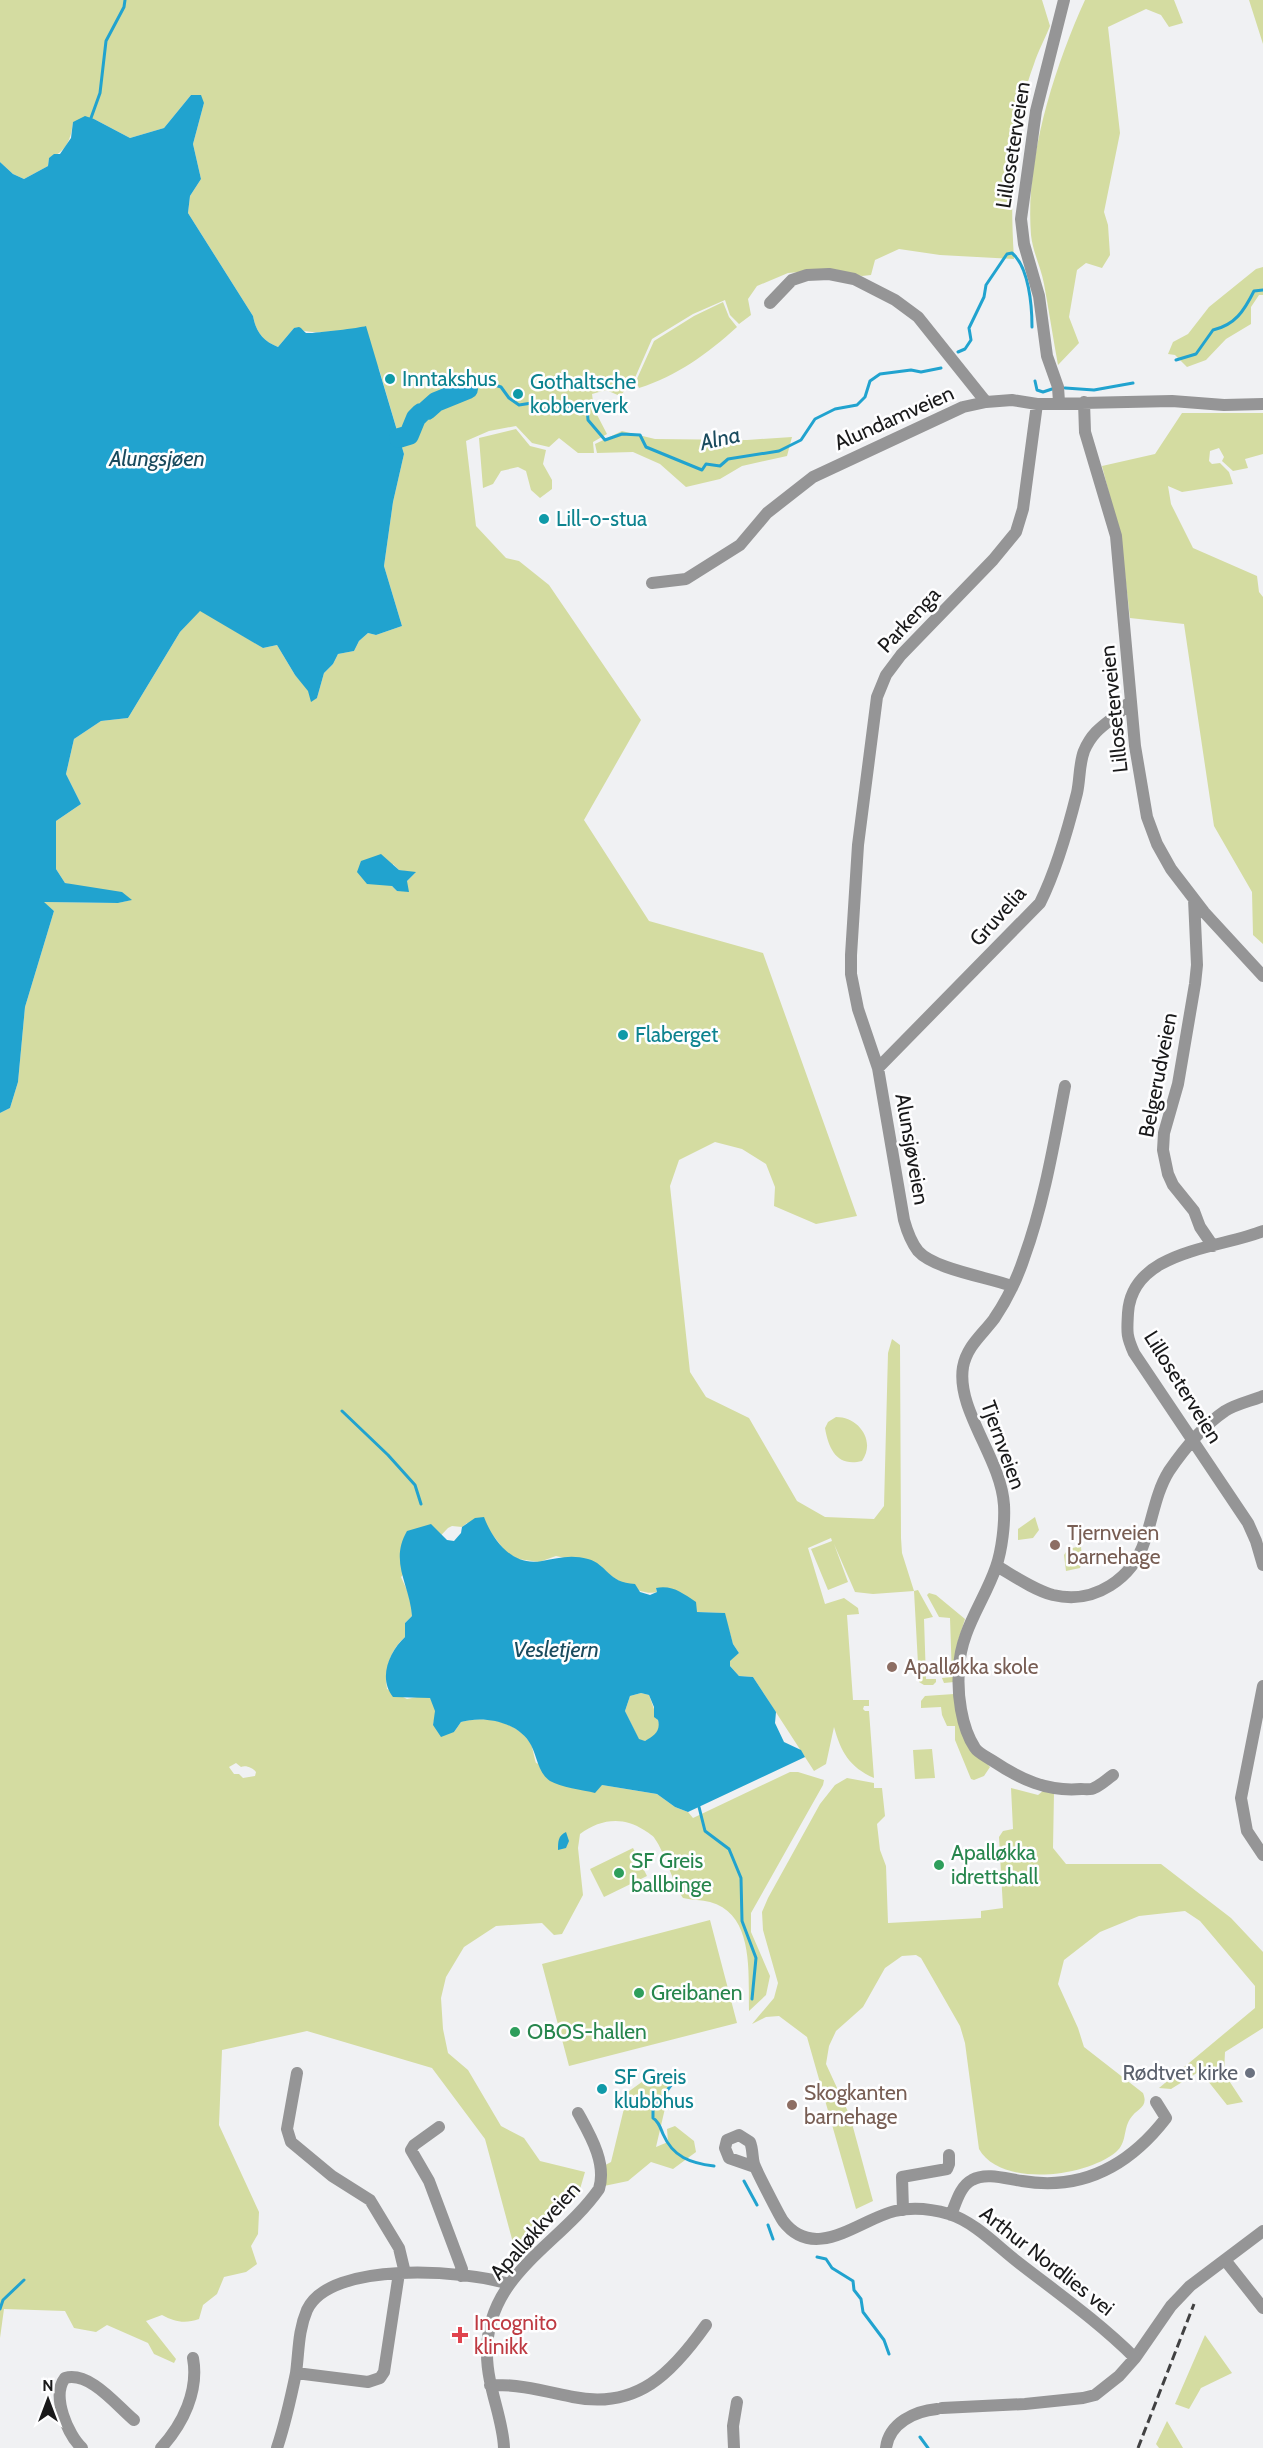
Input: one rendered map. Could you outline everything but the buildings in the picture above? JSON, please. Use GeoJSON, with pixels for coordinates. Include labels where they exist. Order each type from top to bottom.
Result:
{"type":"FeatureCollection","features":[{"type":"Feature","properties":{"kind":"street","name":"Lilloseterveien"},"geometry":{"type":"LineString","coordinates":[[1059,402],[1058,387],[1047,356],[1039,296],[1024,244],[1021,219],[1036,111],[1064,0]]}},
{"type":"Feature","properties":{"kind":"street"},"geometry":{"type":"LineString","coordinates":[[770,303],[792,280],[807,274],[829,274],[854,279],[895,300],[918,317],[986,402]]}},
{"type":"Feature","properties":{"kind":"street","name":"Alundamveien"},"geometry":{"type":"LineString","coordinates":[[652,583],[686,579],[740,545],[767,513],[813,477],[963,407],[1012,400],[1037,404],[1172,401],[1224,405],[1263,404]]}},
{"type":"Feature","properties":{"kind":"street","name":"Lilloseterveien"},"geometry":{"type":"LineString","coordinates":[[1084,402],[1085,432],[1116,536],[1130,700],[1147,817],[1157,844],[1171,869],[1204,912],[1263,976]]}},
{"type":"Feature","properties":{"kind":"street","name":"Parkenga"},"geometry":{"type":"LineString","coordinates":[[851,955],[858,845],[877,697],[886,675],[901,655],[993,560],[1016,532],[1023,509],[1037,404]]}},
{"type":"Feature","properties":{"kind":"street","name":"Gruvelia"},"geometry":{"type":"LineString","coordinates":[[878,1068],[1040,903],[1070,822],[1083,754],[1096,730],[1119,713],[1130,700]]}},
{"type":"Feature","properties":{"kind":"street","name":"Belgerudveien"},"geometry":{"type":"LineString","coordinates":[[1194,898],[1197,965],[1195,984],[1178,1083],[1164,1133],[1163,1150],[1173,1185],[1194,1211],[1200,1227],[1213,1246]]}},
{"type":"Feature","properties":{"kind":"street","name":"Alunsjøveien"},"geometry":{"type":"LineString","coordinates":[[851,955],[853,988],[878,1068],[904,1220],[916,1248],[933,1262],[1012,1286]]}},
{"type":"Feature","properties":{"kind":"street","name":"Tjernveien"},"geometry":{"type":"LineString","coordinates":[[1065,1086],[1051,1157],[1024,1258],[993,1320],[972,1344],[966,1355],[962,1377],[967,1402],[993,1461],[1003,1497],[1004,1511],[997,1566],[968,1629],[958,1669],[961,1707],[966,1729],[975,1749],[1015,1776],[1054,1789],[1094,1789],[1113,1775]]}},
{"type":"Feature","properties":{"kind":"street","name":"Lilloseterveien"},"geometry":{"type":"LineString","coordinates":[[1263,1231],[1173,1257],[1152,1268],[1139,1280],[1128,1306],[1126,1336],[1134,1353],[1194,1439],[1248,1523],[1263,1565]]}},
{"type":"Feature","properties":{"kind":"street"},"geometry":{"type":"LineString","coordinates":[[997,1566],[1053,1595],[1076,1597],[1108,1588],[1127,1574],[1137,1560],[1145,1542],[1159,1492],[1168,1473],[1194,1439],[1226,1411],[1263,1396]]}},
{"type":"Feature","properties":{"kind":"street"},"geometry":{"type":"LineString","coordinates":[[1263,1686],[1241,1798],[1247,1832],[1263,1856]]}},
{"type":"Feature","properties":{"kind":"street"},"geometry":{"type":"LineString","coordinates":[[296,2373],[368,2382],[380,2378],[386,2362],[402,2273],[399,2248],[370,2200],[332,2176],[291,2142],[287,2129],[297,2073]]}},
{"type":"Feature","properties":{"kind":"street"},"geometry":{"type":"LineString","coordinates":[[951,2215],[966,2184],[976,2178],[990,2177],[1058,2184],[1084,2178],[1117,2165],[1142,2146],[1166,2118],[1156,2102]]}},
{"type":"Feature","properties":{"kind":"street","name":"Apalløkkveien"},"geometry":{"type":"LineString","coordinates":[[504,2448],[490,2385],[488,2335],[494,2311],[508,2284],[599,2189],[602,2172],[578,2113]]}},
{"type":"Feature","properties":{"kind":"street"},"geometry":{"type":"LineString","coordinates":[[438,2127],[414,2145],[411,2150],[436,2201],[462,2270],[461,2276]]}},
{"type":"Feature","properties":{"kind":"street"},"geometry":{"type":"LineString","coordinates":[[903,2210],[902,2177],[947,2169],[949,2155]]}},
{"type":"Feature","properties":{"kind":"street","name":"Arthur Nordlies vei"},"geometry":{"type":"LineString","coordinates":[[755,2167],[784,2221],[805,2235],[820,2239],[836,2237],[886,2214],[903,2210],[926,2210],[951,2215],[973,2228],[1080,2310],[1135,2358]]}},
{"type":"Feature","properties":{"kind":"street"},"geometry":{"type":"LineString","coordinates":[[886,2448],[893,2432],[908,2417],[921,2411],[1090,2397],[1119,2376],[1181,2295],[1198,2279],[1263,2231]]}},
{"type":"Feature","properties":{"kind":"street"},"geometry":{"type":"LineString","coordinates":[[1225,2260],[1263,2308]]}},
{"type":"Feature","properties":{"kind":"street"},"geometry":{"type":"LineString","coordinates":[[277,2448],[296,2373],[300,2328],[308,2307],[323,2292],[354,2278],[402,2273],[461,2276],[508,2284]]}},
{"type":"Feature","properties":{"kind":"street"},"geometry":{"type":"LineString","coordinates":[[490,2385],[520,2385],[588,2399],[616,2398],[647,2387],[661,2378],[679,2361],[706,2325]]}},
{"type":"Feature","properties":{"kind":"street"},"geometry":{"type":"LineString","coordinates":[[161,2448],[181,2421],[188,2404],[195,2374],[193,2358]]}},
{"type":"Feature","properties":{"kind":"street"},"geometry":{"type":"LineString","coordinates":[[82,2448],[71,2436],[64,2418],[60,2390],[65,2378],[76,2377],[92,2384],[134,2420]]}},
{"type":"Feature","properties":{"kind":"street"},"geometry":{"type":"LineString","coordinates":[[734,2448],[733,2426],[737,2402]]}},
{"type":"Feature","properties":{"kind":"green space"},"geometry":{"type":"Polygon","coordinates":[[[0,0],[1042,0],[1050,26],[1026,87],[1017,136],[1012,210],[1014,259],[940,255],[899,249],[875,260],[871,275],[862,276],[833,269],[788,273],[757,286],[748,299],[751,315],[739,324],[730,315],[725,300],[693,314],[652,339],[634,380],[620,396],[606,390],[592,394],[594,409],[607,434],[593,442],[594,453],[578,453],[559,438],[549,447],[532,443],[516,426],[489,431],[466,441],[476,526],[506,558],[519,561],[549,585],[641,720],[584,820],[649,921],[763,953],[857,1216],[816,1224],[774,1206],[775,1187],[766,1164],[742,1149],[715,1142],[679,1160],[670,1186],[690,1372],[706,1397],[749,1418],[797,1501],[825,1517],[874,1519],[884,1506],[888,1353],[892,1339],[900,1345],[901,1538],[902,1553],[914,1591],[873,1594],[855,1592],[834,1544],[848,1582],[828,1590],[811,1549],[832,1541],[831,1538],[808,1548],[825,1604],[844,1598],[858,1608],[859,1614],[847,1615],[853,1700],[869,1700],[869,1706],[864,1706],[863,1709],[869,1711],[874,1778],[858,1769],[847,1758],[834,1727],[826,1764],[814,1771],[753,1677],[739,1676],[730,1666],[729,1661],[739,1653],[733,1644],[724,1613],[697,1612],[656,1588],[657,1592],[651,1593],[635,1589],[619,1581],[601,1566],[556,1556],[539,1562],[518,1559],[506,1552],[488,1529],[467,1523],[462,1527],[448,1528],[401,1577],[411,1599],[412,1616],[405,1623],[405,1637],[392,1654],[386,1675],[387,1689],[407,1699],[430,1697],[436,1711],[433,1725],[454,1732],[461,1722],[470,1720],[490,1720],[509,1725],[525,1736],[531,1744],[536,1763],[602,1785],[657,1794],[675,1807],[688,1812],[693,1818],[790,1772],[798,1772],[824,1780],[751,1913],[751,1932],[770,1976],[766,1995],[749,2011],[746,1948],[742,1932],[735,1919],[725,1909],[710,1902],[683,1898],[654,1838],[636,1826],[620,1821],[604,1822],[580,1834],[578,1848],[583,1895],[562,1934],[554,1935],[542,1923],[496,1926],[464,1947],[446,1977],[441,1998],[443,2029],[448,2053],[468,2070],[501,2126],[524,2138],[540,2161],[585,2172],[578,2196],[516,2254],[485,2139],[432,2068],[307,2031],[222,2050],[219,2125],[259,2212],[258,2234],[251,2246],[257,2264],[246,2272],[224,2277],[217,2294],[203,2305],[199,2319],[180,2322],[162,2315],[146,2321],[176,2359],[174,2363],[154,2354],[148,2343],[107,2325],[96,2332],[74,2328],[65,2311],[4,2309],[0,2338],[0,1113],[10,1108],[18,1082],[25,1007],[54,911],[43,902],[118,903],[131,900],[65,883],[56,869],[56,821],[81,804],[66,774],[74,739],[101,721],[128,718],[180,632],[200,610],[263,648],[277,645],[295,675],[317,698],[324,673],[333,664],[338,654],[354,651],[359,641],[368,633],[376,635],[402,626],[384,566],[393,502],[404,454],[379,369],[356,330],[317,332],[294,328],[278,347],[268,342],[258,331],[253,316],[188,213],[190,196],[201,179],[193,144],[204,103],[191,95],[164,128],[130,138],[94,119],[73,122],[69,140],[64,149],[49,158],[48,166],[24,179],[13,174],[0,162],[0,0]],[[393,864],[392,886],[397,891],[415,873],[399,870],[393,864]],[[236,1763],[229,1767],[234,1774],[239,1774],[243,1778],[255,1776],[256,1772],[253,1769],[241,1767],[236,1763]]]}},
{"type":"Feature","properties":{"kind":"green space"},"geometry":{"type":"Polygon","coordinates":[[[1085,0],[1174,0],[1183,23],[1169,27],[1161,15],[1146,9],[1108,27],[1120,133],[1104,212],[1108,225],[1110,255],[1102,268],[1086,263],[1077,270],[1069,317],[1079,343],[1058,365],[1044,284],[1032,242],[1030,206],[1037,146],[1044,115],[1063,55],[1085,0]]]}},
{"type":"Feature","properties":{"kind":"green space"},"geometry":{"type":"Polygon","coordinates":[[[1249,0],[1263,0],[1263,44],[1249,0]]]}},
{"type":"Feature","properties":{"kind":"green space"},"geometry":{"type":"Polygon","coordinates":[[[1263,267],[1263,295],[1259,295],[1251,307],[1251,324],[1226,339],[1206,360],[1187,367],[1175,355],[1168,354],[1173,342],[1188,334],[1209,307],[1256,269],[1263,267]]]}},
{"type":"Feature","properties":{"kind":"green space"},"geometry":{"type":"Polygon","coordinates":[[[723,302],[729,317],[737,327],[691,363],[639,388],[636,381],[654,341],[694,316],[723,302]]]}},
{"type":"Feature","properties":{"kind":"green space"},"geometry":{"type":"Polygon","coordinates":[[[1182,413],[1263,413],[1263,454],[1245,459],[1248,468],[1233,471],[1222,461],[1224,457],[1219,448],[1210,451],[1209,461],[1212,464],[1220,463],[1229,472],[1233,484],[1182,492],[1168,486],[1171,504],[1193,548],[1257,576],[1259,592],[1263,597],[1263,944],[1253,935],[1252,892],[1214,826],[1184,624],[1130,618],[1121,540],[1102,466],[1155,454],[1182,413]]]}},
{"type":"Feature","properties":{"kind":"green space"},"geometry":{"type":"Polygon","coordinates":[[[516,429],[530,446],[546,450],[543,464],[552,480],[552,489],[540,498],[531,490],[526,471],[518,467],[501,471],[493,484],[483,488],[479,438],[516,429]]]}},
{"type":"Feature","properties":{"kind":"green space"},"geometry":{"type":"Polygon","coordinates":[[[622,431],[655,439],[747,440],[792,437],[787,456],[742,466],[720,479],[686,487],[660,464],[633,452],[597,453],[595,444],[622,431]]]}},
{"type":"Feature","properties":{"kind":"green space"},"geometry":{"type":"Polygon","coordinates":[[[836,1417],[852,1421],[863,1432],[867,1446],[862,1461],[847,1462],[832,1450],[825,1428],[828,1422],[836,1417]]]}},
{"type":"Feature","properties":{"kind":"green space"},"geometry":{"type":"Polygon","coordinates":[[[1035,1517],[1039,1530],[1033,1538],[1018,1540],[1018,1529],[1035,1517]]]}},
{"type":"Feature","properties":{"kind":"green space"},"geometry":{"type":"Polygon","coordinates":[[[1081,1546],[1080,1568],[1066,1571],[1064,1555],[1068,1549],[1081,1546]]]}},
{"type":"Feature","properties":{"kind":"green space"},"geometry":{"type":"Polygon","coordinates":[[[918,1590],[933,1617],[924,1619],[926,1679],[936,1679],[933,1685],[924,1685],[919,1682],[914,1591],[918,1590]]]}},
{"type":"Feature","properties":{"kind":"green space"},"geometry":{"type":"Polygon","coordinates":[[[929,1593],[936,1595],[965,1619],[957,1644],[954,1682],[944,1683],[942,1678],[952,1677],[950,1618],[939,1617],[927,1595],[929,1593]]]}},
{"type":"Feature","properties":{"kind":"green space"},"geometry":{"type":"Polygon","coordinates":[[[641,1693],[649,1695],[660,1726],[655,1736],[645,1741],[639,1740],[625,1711],[630,1696],[641,1693]]]}},
{"type":"Feature","properties":{"kind":"green space"},"geometry":{"type":"Polygon","coordinates":[[[954,1694],[983,1759],[990,1767],[984,1776],[974,1780],[971,1779],[955,1740],[955,1726],[947,1726],[941,1707],[921,1708],[921,1701],[925,1696],[954,1694]]]}},
{"type":"Feature","properties":{"kind":"green space"},"geometry":{"type":"Polygon","coordinates":[[[932,1749],[935,1778],[915,1779],[913,1750],[932,1749]]]}},
{"type":"Feature","properties":{"kind":"green space"},"geometry":{"type":"Polygon","coordinates":[[[847,1778],[874,1783],[874,1788],[882,1788],[885,1816],[877,1824],[880,1850],[886,1866],[888,1923],[981,1918],[981,1911],[1003,1908],[999,1837],[1003,1831],[1013,1829],[1011,1788],[1038,1795],[1044,1790],[1054,1792],[1053,1848],[1066,1864],[1161,1864],[1231,1918],[1263,1952],[1263,2028],[1225,2052],[1224,2073],[1243,2102],[1227,2105],[1200,2071],[1171,2089],[1159,2088],[1255,2008],[1255,1986],[1200,1921],[1185,1911],[1139,1916],[1100,1932],[1064,1960],[1058,1984],[1084,2047],[1143,2093],[1143,2105],[1130,2119],[1119,2148],[1102,2161],[1085,2168],[1044,2174],[1024,2174],[1005,2169],[990,2161],[979,2149],[965,2043],[960,2026],[921,1958],[916,1955],[902,1956],[885,1968],[863,2007],[836,2031],[829,2046],[826,2064],[850,2116],[873,2201],[856,2209],[807,2037],[779,2016],[766,2017],[752,2024],[774,1998],[778,1983],[763,1930],[762,1912],[820,1804],[835,1785],[847,1778]]]}},
{"type":"Feature","properties":{"kind":"green space","name":"SF Greis ballbinge"},"geometry":{"type":"Polygon","coordinates":[[[633,1848],[647,1876],[604,1897],[590,1869],[633,1848]]]}},
{"type":"Feature","properties":{"kind":"green space","name":"Greibanen"},"geometry":{"type":"Polygon","coordinates":[[[710,1920],[737,2023],[569,2066],[542,1964],[710,1920]]]}},
{"type":"Feature","properties":{"kind":"green space"},"geometry":{"type":"Polygon","coordinates":[[[657,2071],[673,2074],[656,2147],[668,2142],[667,2129],[675,2126],[694,2141],[696,2152],[673,2169],[651,2162],[628,2181],[604,2186],[596,2170],[611,2162],[628,2092],[657,2071]]]}},
{"type":"Feature","properties":{"kind":"green space"},"geometry":{"type":"Polygon","coordinates":[[[1205,2335],[1232,2373],[1201,2388],[1189,2409],[1175,2404],[1205,2335]]]}},
{"type":"Feature","properties":{"kind":"green space"},"geometry":{"type":"Polygon","coordinates":[[[1167,2421],[1183,2448],[1159,2448],[1156,2444],[1167,2421]]]}},
{"type":"Feature","properties":{"kind":"water","name":"Alungsjøen"},"geometry":{"type":"Polygon","coordinates":[[[191,95],[201,95],[204,103],[193,144],[201,179],[190,196],[188,213],[253,316],[261,335],[278,347],[294,328],[299,327],[309,333],[366,326],[404,454],[393,502],[384,566],[402,626],[376,635],[368,633],[359,641],[354,651],[338,654],[333,664],[324,673],[317,698],[311,702],[308,691],[295,675],[277,645],[263,648],[200,611],[180,632],[128,718],[101,721],[74,739],[66,774],[81,804],[56,821],[56,869],[65,883],[122,892],[132,900],[118,903],[44,902],[54,911],[25,1007],[18,1082],[10,1108],[0,1113],[0,162],[13,174],[24,179],[48,166],[49,158],[54,154],[60,154],[71,138],[73,122],[85,116],[130,138],[164,128],[191,95]]]}},
{"type":"Feature","properties":{"kind":"water"},"geometry":{"type":"Polygon","coordinates":[[[381,854],[399,870],[416,872],[407,881],[409,892],[397,891],[392,886],[367,884],[357,872],[361,861],[381,854]]]}},
{"type":"Feature","properties":{"kind":"water","name":"Vesletjern"},"geometry":{"type":"Polygon","coordinates":[[[484,1517],[499,1543],[513,1556],[522,1560],[532,1562],[570,1557],[588,1559],[600,1565],[613,1577],[635,1584],[640,1592],[650,1595],[657,1592],[656,1588],[672,1589],[696,1602],[697,1612],[725,1613],[733,1644],[739,1653],[730,1661],[730,1666],[739,1676],[753,1677],[776,1712],[775,1723],[784,1742],[801,1750],[805,1757],[688,1812],[675,1807],[657,1794],[602,1785],[595,1793],[554,1783],[543,1774],[531,1745],[525,1737],[500,1722],[480,1719],[461,1722],[454,1732],[441,1737],[433,1725],[435,1711],[430,1698],[393,1697],[386,1682],[390,1658],[405,1637],[405,1623],[412,1616],[402,1574],[400,1553],[407,1531],[431,1524],[447,1540],[454,1541],[461,1533],[462,1527],[475,1518],[484,1517]],[[641,1693],[630,1696],[625,1711],[639,1739],[645,1741],[658,1730],[658,1720],[654,1717],[654,1707],[649,1695],[641,1693]]]}},
{"type":"Feature","properties":{"kind":"water"},"geometry":{"type":"Polygon","coordinates":[[[566,1832],[569,1841],[566,1848],[558,1850],[559,1839],[566,1832]]]}},
{"type":"Feature","properties":{"kind":"waterway"},"geometry":{"type":"LineString","coordinates":[[91,118],[100,93],[106,41],[124,7],[125,0]]}},
{"type":"Feature","properties":{"kind":"waterway","name":"Alna"},"geometry":{"type":"LineString","coordinates":[[958,352],[965,349],[971,340],[969,328],[984,297],[986,285],[1007,254],[1012,253],[1018,259],[1026,277],[1032,327]]}},
{"type":"Feature","properties":{"kind":"waterway","name":"Alna"},"geometry":{"type":"LineString","coordinates":[[1176,360],[1196,354],[1213,330],[1233,321],[1254,291],[1263,290]]}},
{"type":"Feature","properties":{"kind":"waterway","name":"Alna"},"geometry":{"type":"LineString","coordinates":[[486,382],[501,387],[509,398],[519,405],[532,403],[543,410],[556,405],[564,405],[576,412],[587,408],[588,420],[605,440],[622,434],[640,435],[646,447],[702,470],[706,464],[720,466],[728,459],[779,451],[801,440],[815,419],[835,409],[857,405],[865,397],[870,381],[880,374],[911,370],[921,372],[941,368]]}},
{"type":"Feature","properties":{"kind":"waterway","name":"Alna"},"geometry":{"type":"LineString","coordinates":[[1035,381],[1037,390],[1043,392],[1052,389]]}},
{"type":"Feature","properties":{"kind":"waterway","name":"Alna"},"geometry":{"type":"LineString","coordinates":[[1065,388],[1094,390],[1133,383]]}},
{"type":"Feature","properties":{"kind":"waterway","name":"Alna"},"geometry":{"type":"LineString","coordinates":[[427,410],[436,402],[468,389]]}},
{"type":"Feature","properties":{"kind":"waterway","name":"Alna"},"geometry":{"type":"LineString","coordinates":[[399,438],[409,435],[416,418],[421,413]]}},
{"type":"Feature","properties":{"kind":"waterway"},"geometry":{"type":"LineString","coordinates":[[342,1411],[388,1455],[415,1485],[421,1504]]}},
{"type":"Feature","properties":{"kind":"waterway"},"geometry":{"type":"LineString","coordinates":[[699,1807],[705,1831],[729,1849],[741,1878],[742,1921],[756,1958],[752,1999]]}},
{"type":"Feature","properties":{"kind":"waterway"},"geometry":{"type":"LineString","coordinates":[[678,2076],[653,2109],[653,2118],[667,2142],[683,2158],[714,2166]]}},
{"type":"Feature","properties":{"kind":"waterway"},"geometry":{"type":"LineString","coordinates":[[744,2181],[757,2205]]}},
{"type":"Feature","properties":{"kind":"waterway"},"geometry":{"type":"LineString","coordinates":[[768,2225],[773,2239]]}},
{"type":"Feature","properties":{"kind":"waterway"},"geometry":{"type":"LineString","coordinates":[[817,2257],[826,2259],[832,2268],[853,2281],[854,2290],[861,2299],[863,2312],[884,2340],[889,2354]]}},
{"type":"Feature","properties":{"kind":"waterway"},"geometry":{"type":"LineString","coordinates":[[0,2309],[3,2300],[24,2280]]}},
{"type":"Feature","properties":{"kind":"waterway"},"geometry":{"type":"LineString","coordinates":[[920,2437],[928,2448]]}},
{"type":"Feature","properties":{"kind":"railway"},"geometry":{"type":"LineString","coordinates":[[1138,2448],[1194,2304]]}},
{"type":"Feature","properties":{"kind":"place","name":"Inntakshus"},"geometry":{"type":"Point","coordinates":[390,379]}},
{"type":"Feature","properties":{"kind":"place","name":"Gothaltsche kobberverk"},"geometry":{"type":"Point","coordinates":[518,394]}},
{"type":"Feature","properties":{"kind":"place","name":"Lill-o-stua"},"geometry":{"type":"Point","coordinates":[544,519]}},
{"type":"Feature","properties":{"kind":"place","name":"Flaberget"},"geometry":{"type":"Point","coordinates":[623,1035]}},
{"type":"Feature","properties":{"kind":"place","name":"Tjernveien barnehage"},"geometry":{"type":"Point","coordinates":[1055,1545]}},
{"type":"Feature","properties":{"kind":"place","name":"Apalløkka skole"},"geometry":{"type":"Point","coordinates":[892,1667]}},
{"type":"Feature","properties":{"kind":"place","name":"Apalløkka idrettshall"},"geometry":{"type":"Point","coordinates":[939,1865]}},
{"type":"Feature","properties":{"kind":"place","name":"SF Greis ballbinge"},"geometry":{"type":"Point","coordinates":[619,1873]}},
{"type":"Feature","properties":{"kind":"place","name":"Greibanen"},"geometry":{"type":"Point","coordinates":[639,1993]}},
{"type":"Feature","properties":{"kind":"place","name":"OBOS-hallen"},"geometry":{"type":"Point","coordinates":[515,2032]}},
{"type":"Feature","properties":{"kind":"place","name":"Rødtvet kirke"},"geometry":{"type":"Point","coordinates":[1250,2073]}},
{"type":"Feature","properties":{"kind":"place","name":"SF Greis klubbhus"},"geometry":{"type":"Point","coordinates":[602,2089]}},
{"type":"Feature","properties":{"kind":"place","name":"Skogkanten barnehage"},"geometry":{"type":"Point","coordinates":[792,2105]}},
{"type":"Feature","properties":{"kind":"place","name":"Incognito klinikk"},"geometry":{"type":"Point","coordinates":[460,2335]}}]}
